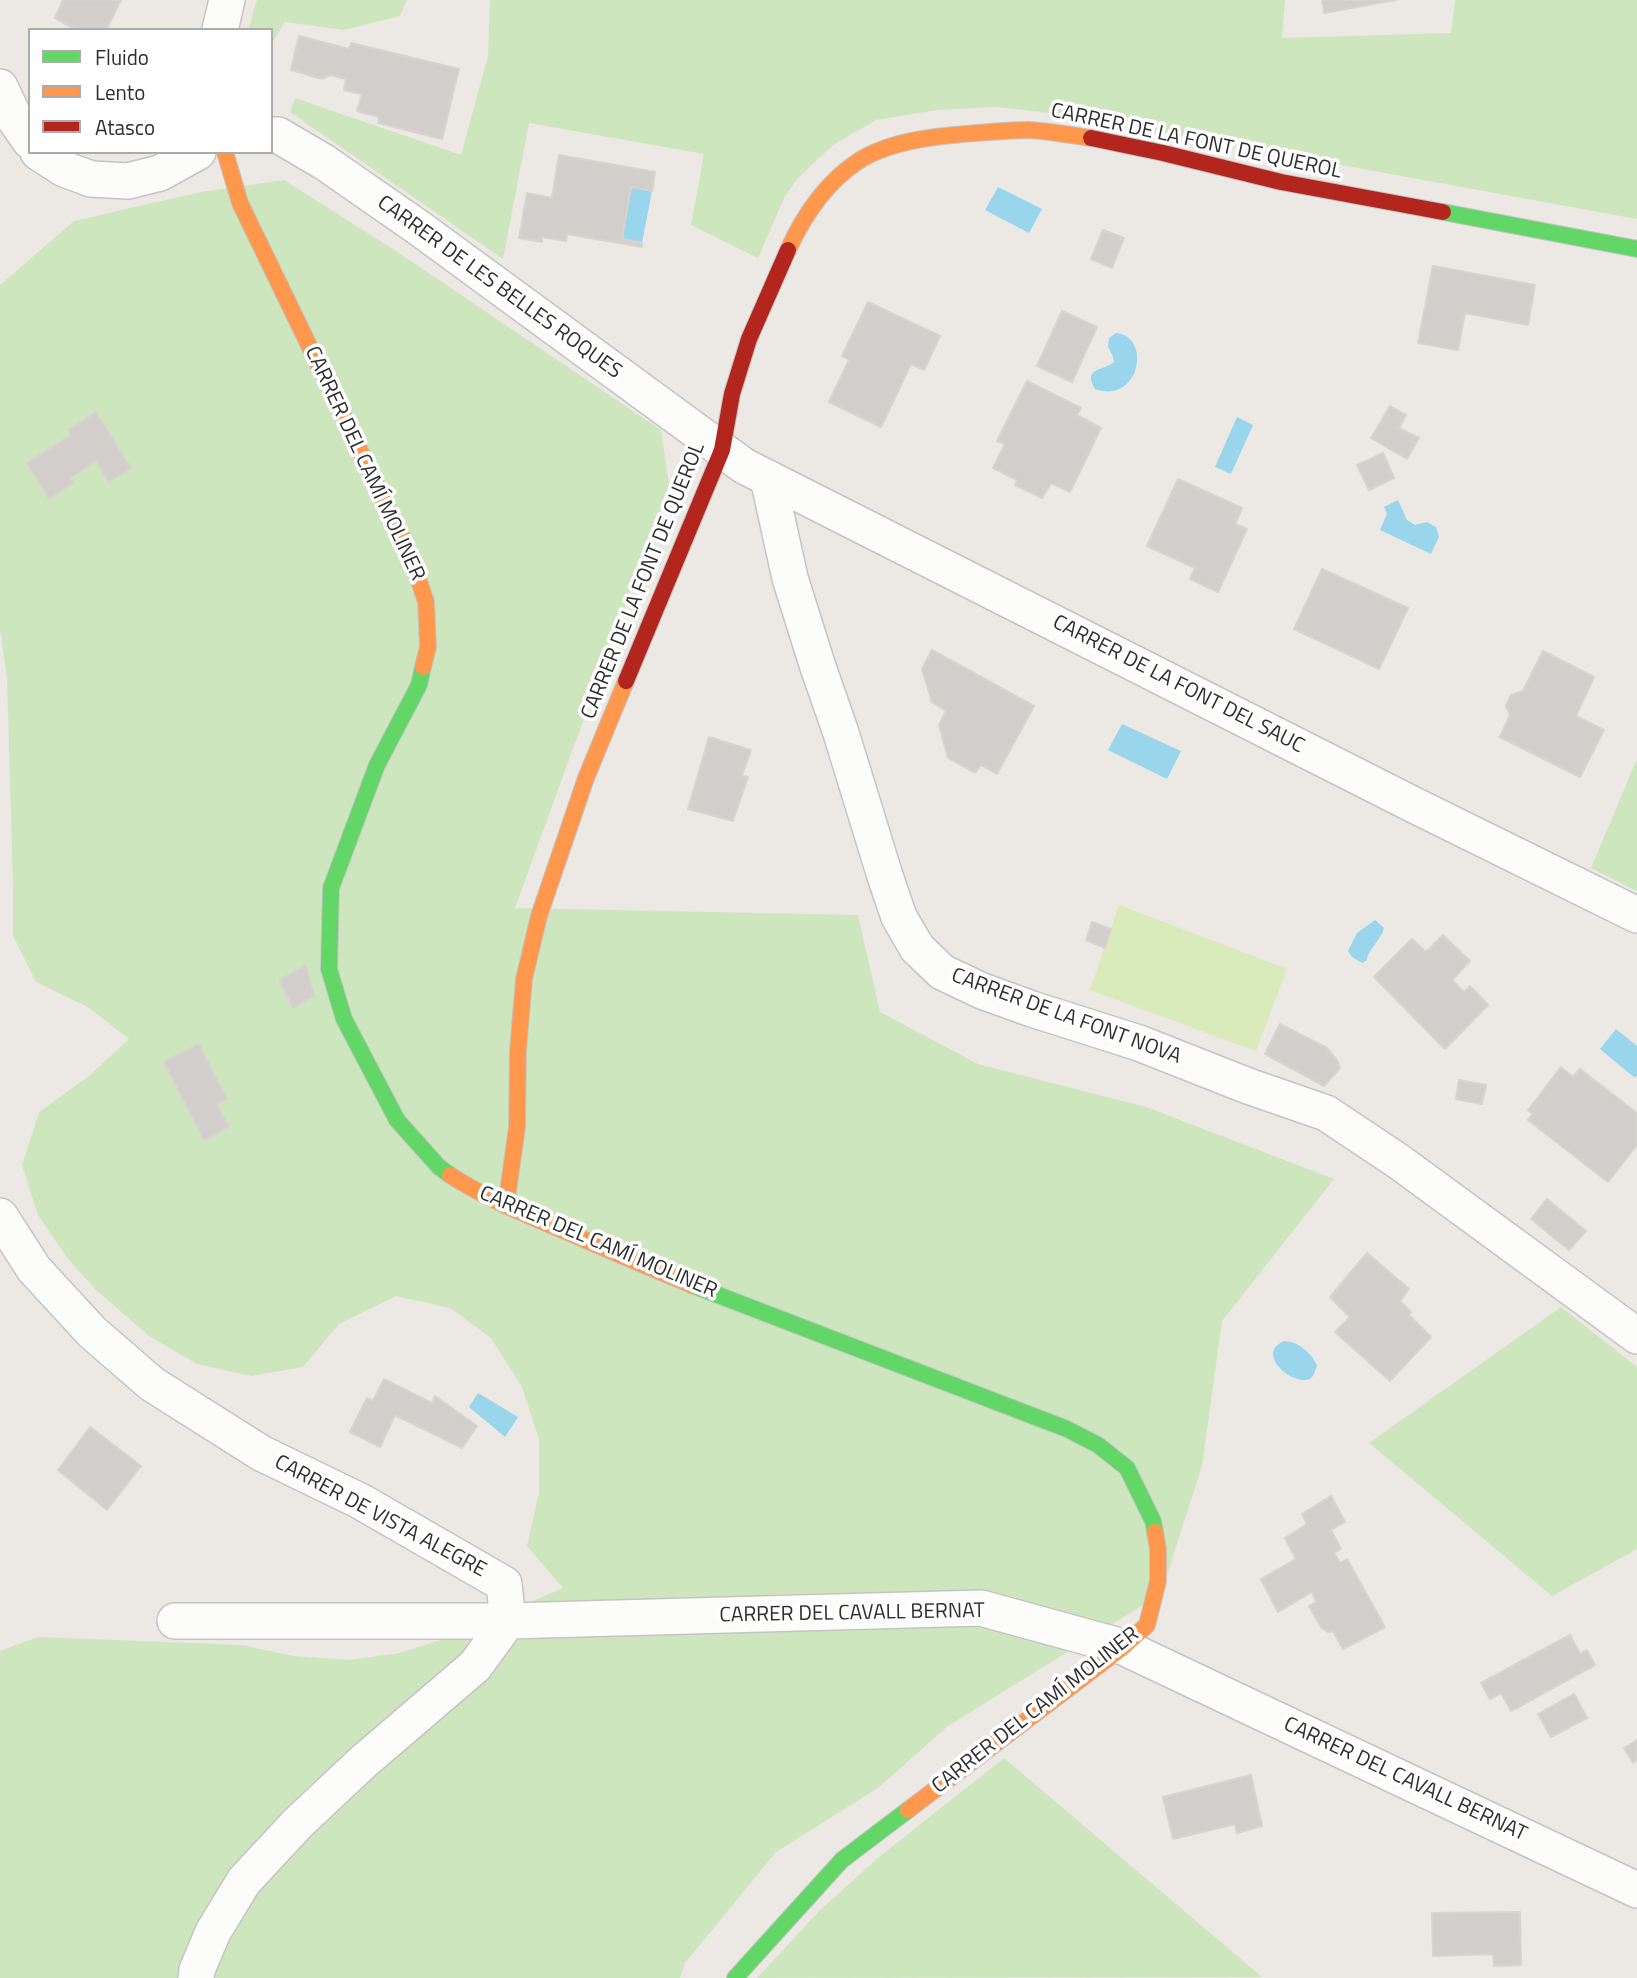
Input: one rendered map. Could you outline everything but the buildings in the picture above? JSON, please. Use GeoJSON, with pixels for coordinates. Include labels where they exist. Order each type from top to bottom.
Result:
{"type":"FeatureCollection","features":[{"type":"Feature","properties":{"kind":"street"},"geometry":{"type":"LineString","coordinates":[[220,28],[227,0]]}},
{"type":"Feature","properties":{"kind":"street"},"geometry":{"type":"LineString","coordinates":[[0,87],[16,121],[28,138]]}},
{"type":"Feature","properties":{"kind":"street","name":"CARRER DE LA FONT DE QUEROL"},"geometry":{"type":"LineString","coordinates":[[506,1206],[517,1127],[518,1051],[524,979],[539,916],[586,778],[722,450],[732,394],[749,339],[797,230],[827,188],[857,162],[885,149],[920,139],[1028,130],[1091,138],[1281,182],[1637,248]]}},
{"type":"Feature","properties":{"kind":"street","name":"CARRER DE LES BELLES ROQUES"},"geometry":{"type":"LineString","coordinates":[[273,135],[278,135],[324,162],[419,228],[722,450]]}},
{"type":"Feature","properties":{"kind":"street"},"geometry":{"type":"LineString","coordinates":[[41,154],[64,169],[91,179],[128,181],[160,173],[194,154]]}},
{"type":"Feature","properties":{"kind":"street","name":"CARRER DEL CAMÍ MOLINER"},"geometry":{"type":"LineString","coordinates":[[226,154],[240,203],[410,554],[426,602],[428,647],[419,685],[377,765],[331,888],[329,969],[344,1018],[397,1120],[439,1167],[477,1192],[506,1206],[649,1268],[1067,1429],[1098,1445],[1127,1468],[1153,1521],[1158,1549],[1158,1581],[1147,1625],[1123,1647],[842,1860],[735,1978]]}},
{"type":"Feature","properties":{"kind":"street","name":"CARRER DE LA FONT DEL SAUC"},"geometry":{"type":"LineString","coordinates":[[722,450],[744,466],[1637,915]]}},
{"type":"Feature","properties":{"kind":"street","name":"CARRER DE LA FONT NOVA"},"geometry":{"type":"LineString","coordinates":[[768,478],[790,578],[809,639],[895,907],[917,948],[942,972],[982,991],[1139,1043],[1326,1113],[1398,1161],[1637,1336]]}},
{"type":"Feature","properties":{"kind":"street","name":"CARRER DE VISTA ALEGRE"},"geometry":{"type":"LineString","coordinates":[[0,1216],[34,1269],[92,1332],[152,1384],[261,1453],[360,1501],[504,1584],[508,1621]]}},
{"type":"Feature","properties":{"kind":"street","name":"CARRER DEL CAVALL BERNAT"},"geometry":{"type":"LineString","coordinates":[[175,1621],[508,1621],[981,1608],[1123,1647],[1637,1890]]}},
{"type":"Feature","properties":{"kind":"street"},"geometry":{"type":"LineString","coordinates":[[195,1978],[213,1932],[244,1881],[307,1814],[475,1666],[508,1621]]}},
{"type":"Feature","properties":{"kind":"green space"},"geometry":{"type":"Polygon","coordinates":[[[257,0],[407,0],[400,16],[344,30],[285,22],[273,42],[273,28],[249,28],[257,0]]]}},
{"type":"Feature","properties":{"kind":"green space"},"geometry":{"type":"Polygon","coordinates":[[[490,0],[1285,0],[1282,38],[1451,33],[1455,0],[1637,0],[1637,219],[1067,115],[997,107],[937,110],[876,120],[833,145],[798,178],[785,196],[758,258],[691,225],[704,154],[529,123],[503,259],[290,112],[295,98],[461,155],[488,56],[490,0]]]}},
{"type":"Feature","properties":{"kind":"green space"},"geometry":{"type":"Polygon","coordinates":[[[284,180],[396,251],[661,430],[669,485],[515,908],[858,915],[880,1012],[978,1064],[1146,1107],[1334,1179],[1222,1321],[1202,1466],[1161,1594],[948,1726],[878,1788],[776,1852],[685,1963],[680,1978],[0,1978],[0,1651],[38,1637],[242,1645],[293,1656],[349,1660],[400,1653],[453,1636],[563,1588],[527,1546],[539,1493],[539,1439],[522,1387],[491,1338],[450,1308],[396,1296],[339,1324],[303,1367],[251,1376],[197,1364],[149,1336],[96,1290],[68,1259],[38,1215],[22,1165],[39,1112],[89,1076],[129,1039],[88,1007],[36,982],[13,936],[7,678],[0,629],[0,285],[74,221],[201,192],[284,180]]]}},
{"type":"Feature","properties":{"kind":"green space"},"geometry":{"type":"Polygon","coordinates":[[[1637,759],[1637,891],[1591,868],[1637,759]]]}},
{"type":"Feature","properties":{"kind":"green space"},"geometry":{"type":"Polygon","coordinates":[[[1119,905],[1287,969],[1256,1051],[1090,990],[1119,905]]]}},
{"type":"Feature","properties":{"kind":"green space"},"geometry":{"type":"Polygon","coordinates":[[[1561,1307],[1637,1367],[1637,1549],[1552,1596],[1369,1443],[1561,1307]]]}},
{"type":"Feature","properties":{"kind":"green space"},"geometry":{"type":"Polygon","coordinates":[[[1004,1758],[1262,1977],[757,1978],[819,1911],[879,1857],[1004,1758]]]}},
{"type":"Feature","properties":{"kind":"water"},"geometry":{"type":"Polygon","coordinates":[[[631,187],[652,191],[642,243],[622,239],[631,187]]]}},
{"type":"Feature","properties":{"kind":"water"},"geometry":{"type":"Polygon","coordinates":[[[998,187],[1042,209],[1029,233],[985,210],[998,187]]]}},
{"type":"Feature","properties":{"kind":"water"},"geometry":{"type":"Polygon","coordinates":[[[1116,333],[1128,337],[1135,346],[1136,368],[1131,379],[1122,388],[1110,391],[1095,389],[1091,377],[1093,373],[1114,362],[1108,347],[1109,338],[1116,333]]]}},
{"type":"Feature","properties":{"kind":"water"},"geometry":{"type":"Polygon","coordinates":[[[1237,417],[1253,425],[1231,474],[1215,467],[1237,417]]]}},
{"type":"Feature","properties":{"kind":"water"},"geometry":{"type":"Polygon","coordinates":[[[1398,500],[1407,520],[1415,525],[1427,522],[1436,527],[1439,537],[1431,554],[1380,530],[1387,514],[1384,507],[1398,500]]]}},
{"type":"Feature","properties":{"kind":"water"},"geometry":{"type":"Polygon","coordinates":[[[1122,724],[1181,751],[1167,779],[1108,750],[1122,724]]]}},
{"type":"Feature","properties":{"kind":"water"},"geometry":{"type":"Polygon","coordinates":[[[1375,920],[1384,928],[1367,960],[1362,963],[1348,951],[1357,933],[1375,920]]]}},
{"type":"Feature","properties":{"kind":"water"},"geometry":{"type":"Polygon","coordinates":[[[1616,1029],[1637,1046],[1635,1078],[1600,1049],[1616,1029]]]}},
{"type":"Feature","properties":{"kind":"water"},"geometry":{"type":"Polygon","coordinates":[[[1284,1341],[1299,1345],[1312,1357],[1317,1366],[1312,1377],[1306,1380],[1298,1379],[1282,1370],[1273,1354],[1276,1347],[1284,1341]]]}},
{"type":"Feature","properties":{"kind":"water"},"geometry":{"type":"Polygon","coordinates":[[[478,1393],[518,1417],[505,1437],[469,1407],[478,1393]]]}},
{"type":"Feature","properties":{"kind":"traffic: fast"},"geometry":{"type":"LineString","coordinates":[[1443,212],[1637,249]]}},
{"type":"Feature","properties":{"kind":"traffic: fast"},"geometry":{"type":"LineString","coordinates":[[423,667],[419,685],[377,765],[331,888],[329,969],[344,1019],[397,1120],[439,1167],[450,1175]]}},
{"type":"Feature","properties":{"kind":"traffic: fast"},"geometry":{"type":"LineString","coordinates":[[692,1285],[1067,1429],[1098,1445],[1127,1468],[1153,1521],[1155,1532]]}},
{"type":"Feature","properties":{"kind":"traffic: fast"},"geometry":{"type":"LineString","coordinates":[[735,1978],[842,1860],[908,1810]]}},
{"type":"Feature","properties":{"kind":"traffic: slow"},"geometry":{"type":"LineString","coordinates":[[788,250],[808,213],[835,180],[857,162],[887,148],[939,136],[1014,130],[1044,131],[1091,138]]}},
{"type":"Feature","properties":{"kind":"traffic: slow"},"geometry":{"type":"LineString","coordinates":[[226,154],[240,203],[410,554],[426,602],[428,647],[423,667]]}},
{"type":"Feature","properties":{"kind":"traffic: slow"},"geometry":{"type":"LineString","coordinates":[[506,1206],[517,1127],[518,1051],[524,979],[539,916],[586,778],[626,681]]}},
{"type":"Feature","properties":{"kind":"traffic: slow"},"geometry":{"type":"LineString","coordinates":[[450,1175],[507,1206],[692,1285]]}},
{"type":"Feature","properties":{"kind":"traffic: slow"},"geometry":{"type":"LineString","coordinates":[[908,1810],[1123,1647],[1147,1625],[1158,1581],[1155,1532]]}},
{"type":"Feature","properties":{"kind":"traffic: jam"},"geometry":{"type":"LineString","coordinates":[[1091,138],[1281,182],[1443,212]]}},
{"type":"Feature","properties":{"kind":"traffic: jam"},"geometry":{"type":"LineString","coordinates":[[626,681],[722,450],[732,394],[749,339],[788,250]]}}]}
